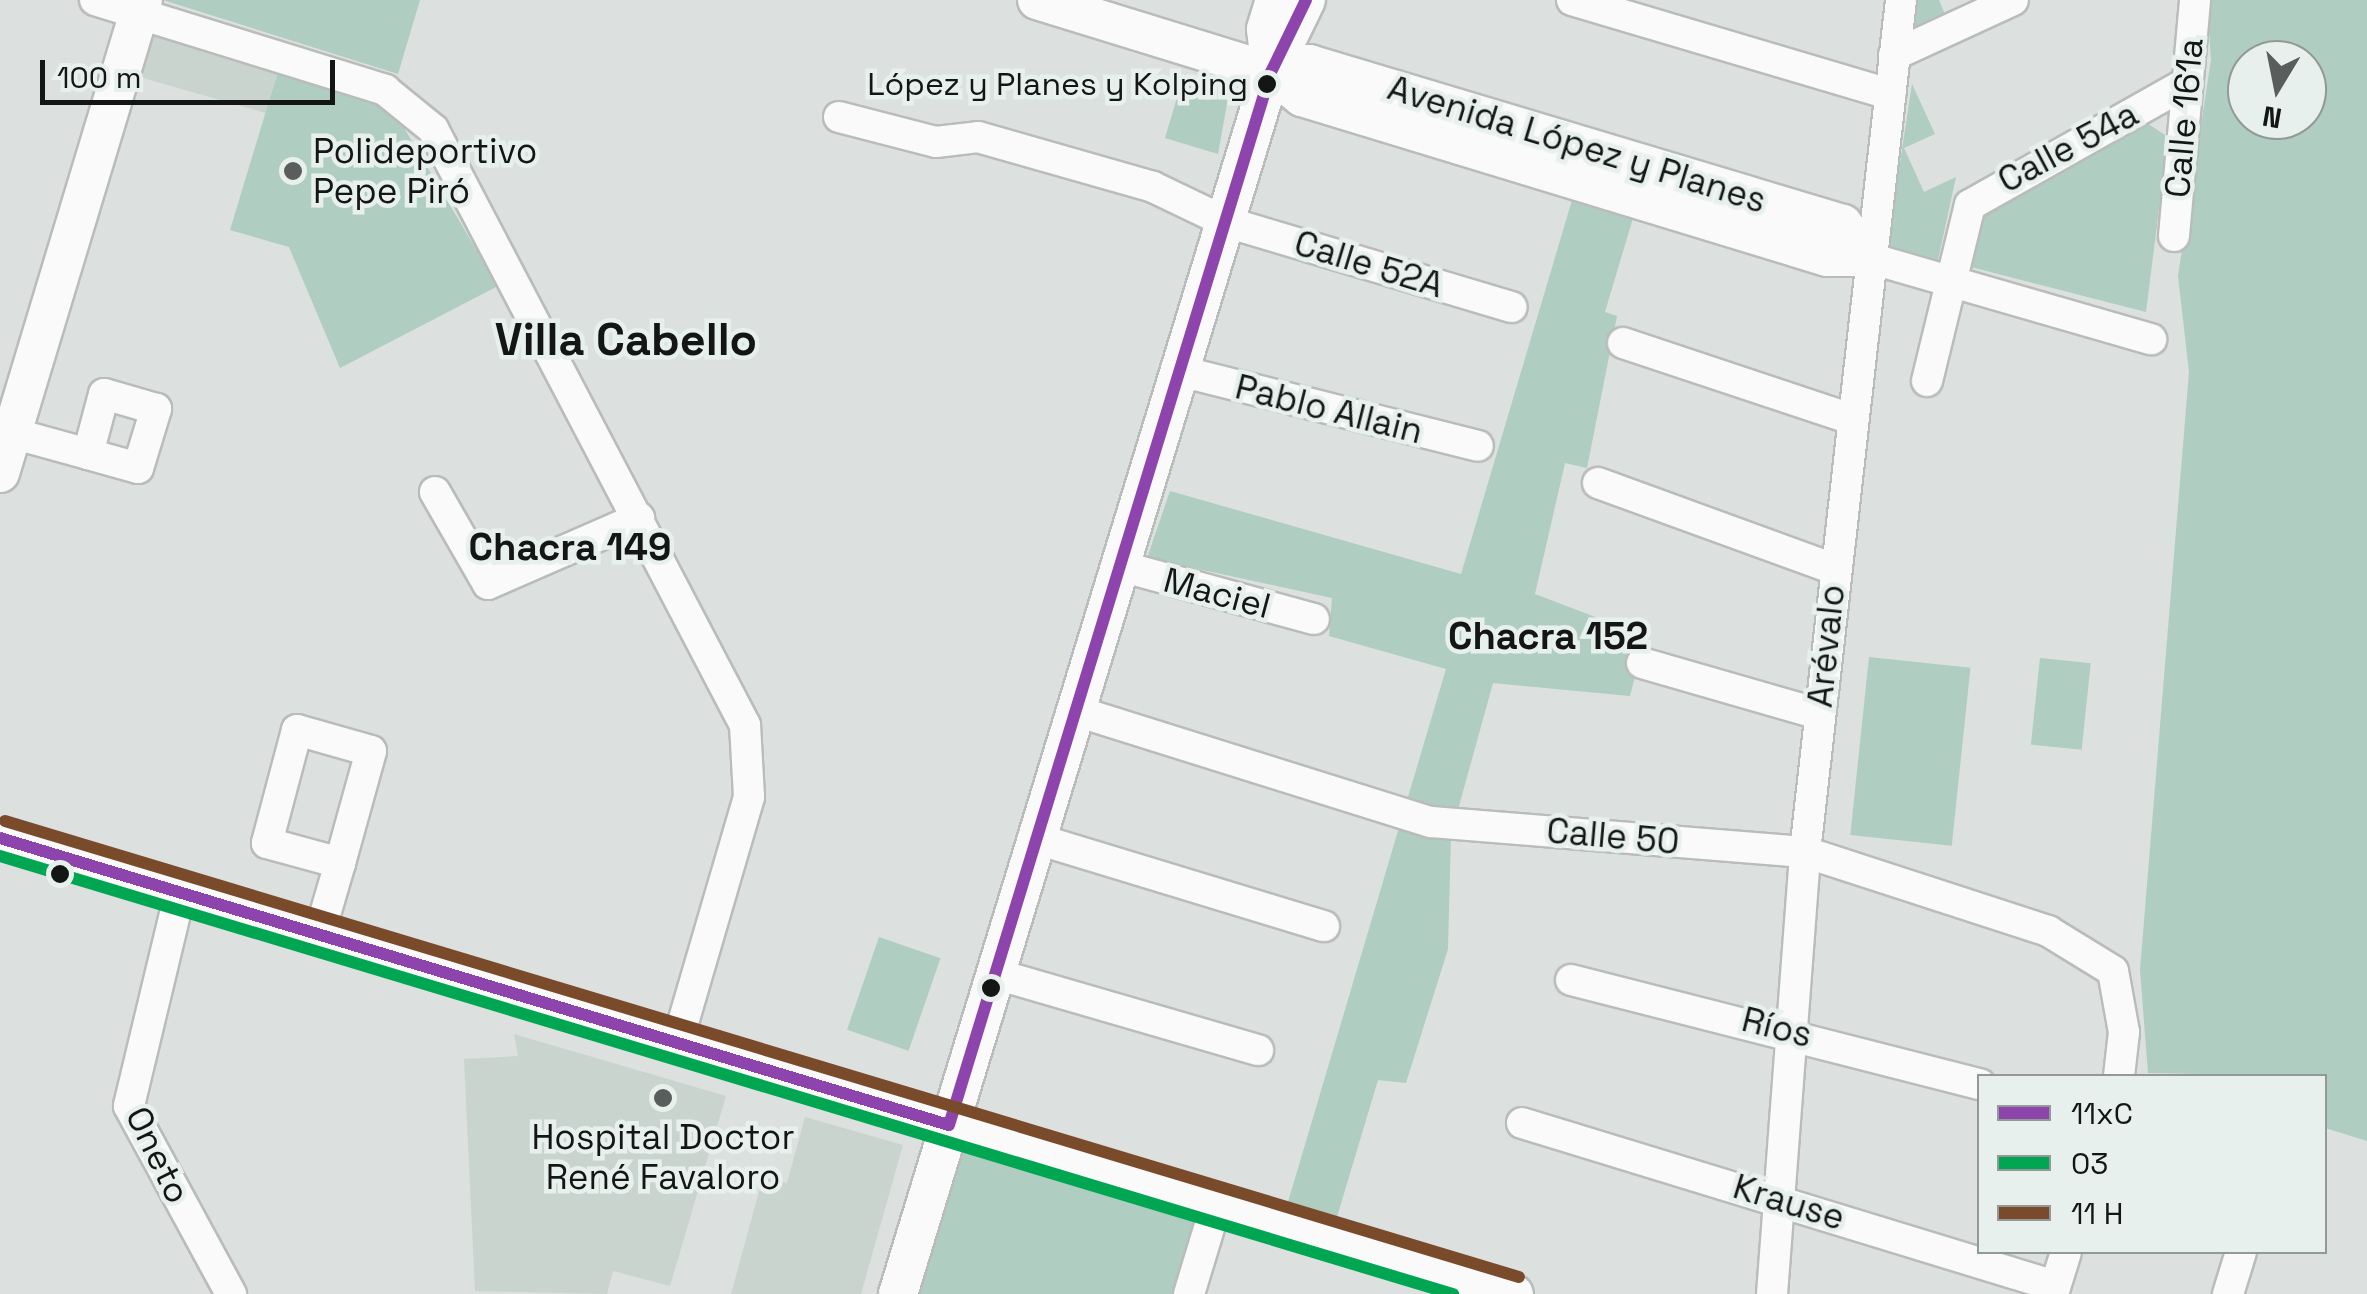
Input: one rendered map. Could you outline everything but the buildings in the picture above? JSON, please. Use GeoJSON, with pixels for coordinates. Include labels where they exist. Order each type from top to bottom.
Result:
{"type":"FeatureCollection","features":[{"type":"Feature","properties":{"kind":"main road","name":"Avenida López y Planes"},"geometry":{"type":"LineString","coordinates":[[1037,0],[1271,72],[1309,64],[1843,224],[1866,257]]}},
{"type":"Feature","properties":{"kind":"main road"},"geometry":{"type":"LineString","coordinates":[[1271,72],[1266,29],[1275,0]]}},
{"type":"Feature","properties":{"kind":"main road"},"geometry":{"type":"LineString","coordinates":[[898,1294],[1271,72],[1306,0]]}},
{"type":"Feature","properties":{"kind":"main road"},"geometry":{"type":"LineString","coordinates":[[0,473],[141,6]]}},
{"type":"Feature","properties":{"kind":"main road"},"geometry":{"type":"LineString","coordinates":[[0,838],[1216,1205],[1472,1288],[1514,1294]]}},
{"type":"Feature","properties":{"kind":"street"},"geometry":{"type":"LineString","coordinates":[[95,0],[141,6],[386,90],[412,107],[433,129],[733,693],[751,757],[740,836],[677,1043]]}},
{"type":"Feature","properties":{"kind":"street"},"geometry":{"type":"LineString","coordinates":[[1572,0],[1890,94]]}},
{"type":"Feature","properties":{"kind":"street","name":"Arévalo"},"geometry":{"type":"LineString","coordinates":[[1772,1294],[1805,852],[1866,257],[1901,0]]}},
{"type":"Feature","properties":{"kind":"street"},"geometry":{"type":"LineString","coordinates":[[1894,55],[2013,0]]}},
{"type":"Feature","properties":{"kind":"street","name":"Calle 161a"},"geometry":{"type":"LineString","coordinates":[[2174,236],[2195,0]]}},
{"type":"Feature","properties":{"kind":"street","name":"Calle 54a"},"geometry":{"type":"LineString","coordinates":[[1927,381],[1970,205],[1989,188],[2185,84]]}},
{"type":"Feature","properties":{"kind":"street","name":"Calle 52A"},"geometry":{"type":"LineString","coordinates":[[839,117],[936,142],[978,137],[1153,186],[1226,222],[1512,307]]}},
{"type":"Feature","properties":{"kind":"street"},"geometry":{"type":"LineString","coordinates":[[1866,257],[2151,338]]}},
{"type":"Feature","properties":{"kind":"street"},"geometry":{"type":"LineString","coordinates":[[1623,343],[1850,418]]}},
{"type":"Feature","properties":{"kind":"street","name":"Pablo Allain"},"geometry":{"type":"LineString","coordinates":[[1180,371],[1478,446]]}},
{"type":"Feature","properties":{"kind":"street"},"geometry":{"type":"LineString","coordinates":[[12,432],[88,454]]}},
{"type":"Feature","properties":{"kind":"street"},"geometry":{"type":"LineString","coordinates":[[1598,482],[1834,569]]}},
{"type":"Feature","properties":{"kind":"street"},"geometry":{"type":"LineString","coordinates":[[434,492],[488,584],[639,518]]}},
{"type":"Feature","properties":{"kind":"street","name":"Maciel"},"geometry":{"type":"LineString","coordinates":[[1120,566],[1314,619]]}},
{"type":"Feature","properties":{"kind":"street"},"geometry":{"type":"LineString","coordinates":[[1642,663],[1819,714]]}},
{"type":"Feature","properties":{"kind":"street","name":"Calle 50"},"geometry":{"type":"LineString","coordinates":[[1076,712],[1431,822],[1805,852],[2048,931],[2113,971],[2122,999],[2119,1074]]}},
{"type":"Feature","properties":{"kind":"street"},"geometry":{"type":"LineString","coordinates":[[319,935],[340,863],[371,751],[297,730],[267,842],[340,863]]}},
{"type":"Feature","properties":{"kind":"street"},"geometry":{"type":"LineString","coordinates":[[1037,839],[1324,926]]}},
{"type":"Feature","properties":{"kind":"street","name":"Oneto"},"geometry":{"type":"LineString","coordinates":[[180,893],[129,1106],[231,1294]]}},
{"type":"Feature","properties":{"kind":"street"},"geometry":{"type":"LineString","coordinates":[[996,974],[1258,1050]]}},
{"type":"Feature","properties":{"kind":"street","name":"Ríos"},"geometry":{"type":"LineString","coordinates":[[1571,980],[1791,1029],[1977,1083]]}},
{"type":"Feature","properties":{"kind":"street","name":"Krause"},"geometry":{"type":"LineString","coordinates":[[1522,1123],[1782,1198],[2054,1290]]}},
{"type":"Feature","properties":{"kind":"street"},"geometry":{"type":"LineString","coordinates":[[1189,1294],[1216,1205]]}},
{"type":"Feature","properties":{"kind":"street"},"geometry":{"type":"LineString","coordinates":[[2054,1290],[2065,1254]]}},
{"type":"Feature","properties":{"kind":"street"},"geometry":{"type":"LineString","coordinates":[[2228,1294],[2240,1254]]}},
{"type":"Feature","properties":{"kind":"shaded area"},"geometry":{"type":"Polygon","coordinates":[[[150,30],[279,67],[266,113],[137,76],[150,30]]]}},
{"type":"Feature","properties":{"kind":"shaded area"},"geometry":{"type":"Polygon","coordinates":[[[514,1034],[726,1096],[670,1286],[613,1271],[607,1294],[475,1291],[464,1059],[518,1056],[514,1034]]]}},
{"type":"Feature","properties":{"kind":"shaded area"},"geometry":{"type":"Polygon","coordinates":[[[805,1117],[903,1145],[861,1294],[731,1294],[763,1177],[787,1183],[805,1117]]]}},
{"type":"Feature","properties":{"kind":"green space"},"geometry":{"type":"Polygon","coordinates":[[[163,0],[420,0],[398,74],[163,0]]]}},
{"type":"Feature","properties":{"kind":"green space"},"geometry":{"type":"Polygon","coordinates":[[[1916,0],[1939,0],[1946,17],[1912,34],[1916,0]]]}},
{"type":"Feature","properties":{"kind":"green space"},"geometry":{"type":"Polygon","coordinates":[[[2207,0],[2367,0],[2367,1141],[2327,1129],[2327,1074],[2148,1073],[2140,970],[2189,372],[2178,276],[2211,60],[2207,0]]]}},
{"type":"Feature","properties":{"kind":"green space"},"geometry":{"type":"Polygon","coordinates":[[[279,68],[391,106],[498,286],[340,368],[289,247],[230,230],[279,68]]]}},
{"type":"Feature","properties":{"kind":"green space"},"geometry":{"type":"Polygon","coordinates":[[[1184,74],[1230,87],[1218,154],[1165,138],[1184,74]]]}},
{"type":"Feature","properties":{"kind":"green space"},"geometry":{"type":"Polygon","coordinates":[[[1912,84],[1935,134],[1904,148],[1924,192],[1956,177],[1938,260],[1887,248],[1912,84]]]}},
{"type":"Feature","properties":{"kind":"green space"},"geometry":{"type":"Polygon","coordinates":[[[2147,123],[2168,137],[2146,312],[1967,266],[1982,202],[2147,123]]]}},
{"type":"Feature","properties":{"kind":"green space"},"geometry":{"type":"Polygon","coordinates":[[[1575,190],[1636,208],[1605,312],[1617,316],[1587,468],[1565,463],[1535,594],[1645,636],[1630,696],[1493,683],[1451,835],[1448,949],[1406,1083],[1378,1080],[1337,1217],[1288,1202],[1446,669],[1329,636],[1332,598],[1147,558],[1170,491],[1461,574],[1575,190]]]}},
{"type":"Feature","properties":{"kind":"green space"},"geometry":{"type":"Polygon","coordinates":[[[1869,657],[1970,668],[1952,846],[1850,835],[1869,657]]]}},
{"type":"Feature","properties":{"kind":"green space"},"geometry":{"type":"Polygon","coordinates":[[[2040,658],[2091,663],[2082,750],[2031,745],[2040,658]]]}},
{"type":"Feature","properties":{"kind":"green space"},"geometry":{"type":"Polygon","coordinates":[[[879,937],[940,958],[909,1051],[847,1030],[879,937]]]}},
{"type":"Feature","properties":{"kind":"green space"},"geometry":{"type":"Polygon","coordinates":[[[949,1125],[1216,1205],[1189,1294],[898,1294],[949,1125]]]}},
{"type":"Feature","properties":{"kind":"transit line","name":"11xC"},"geometry":{"type":"LineString","coordinates":[[949,1125],[1271,72],[1306,0]]}},
{"type":"Feature","properties":{"kind":"transit line"},"geometry":{"type":"LineString","coordinates":[[5,821],[1519,1277]]}},
{"type":"Feature","properties":{"kind":"transit line","name":"11xC"},"geometry":{"type":"LineString","coordinates":[[0,838],[949,1125]]}},
{"type":"Feature","properties":{"kind":"transit line","name":"03"},"geometry":{"type":"LineString","coordinates":[[0,856],[1453,1294]]}},
{"type":"Feature","properties":{"kind":"place","name":"López y Planes y Kolping"},"geometry":{"type":"Point","coordinates":[1267,84]}},
{"type":"Feature","properties":{"kind":"place","name":"Polideportivo Pepe Piró"},"geometry":{"type":"Point","coordinates":[293,171]}},
{"type":"Feature","properties":{"kind":"place","name":"Hospital Doctor René Favaloro"},"geometry":{"type":"Point","coordinates":[663,1098]}},
{"type":"Feature","properties":{"kind":"district","name":"Villa Cabello"},"geometry":{"type":"Point","coordinates":[626,340]}},
{"type":"Feature","properties":{"kind":"district","name":"Chacra 149"},"geometry":{"type":"Point","coordinates":[570,548]}},
{"type":"Feature","properties":{"kind":"district","name":"Chacra 152"},"geometry":{"type":"Point","coordinates":[1548,637]}}]}
